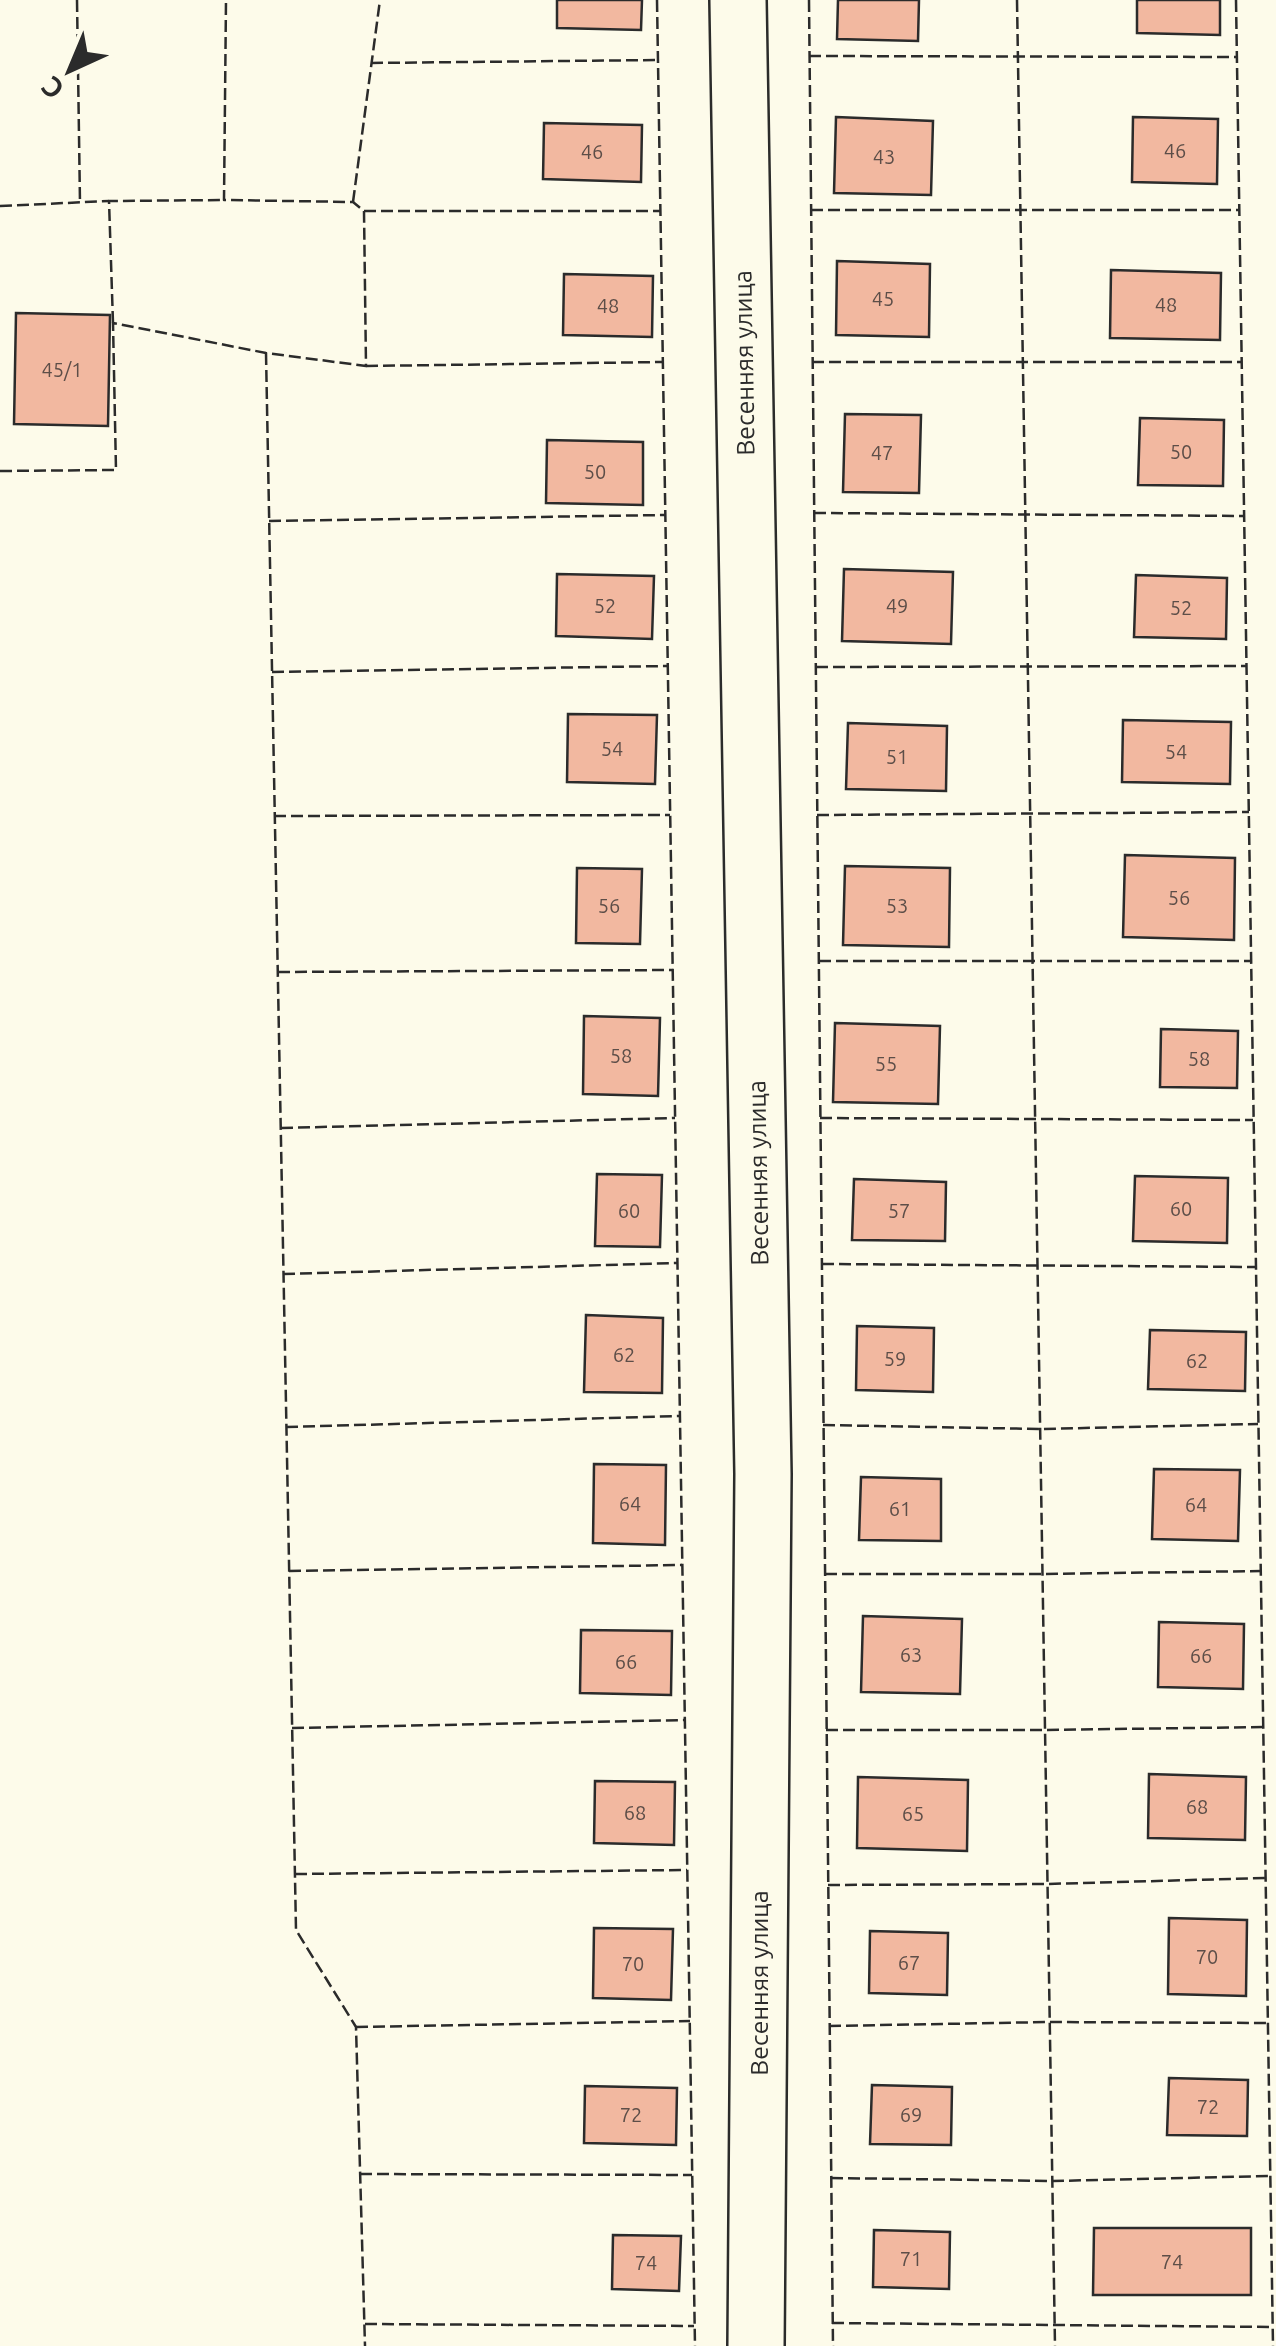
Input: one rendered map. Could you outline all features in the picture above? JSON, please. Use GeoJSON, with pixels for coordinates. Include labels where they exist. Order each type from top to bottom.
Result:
{"type":"FeatureCollection","features":[{"type":"Feature","properties":{"kind":"street","name":"Весенняя улица"},"geometry":{"type":"LineString","coordinates":[[738,0],[764,1474],[756,2346]]}},
{"type":"Feature","properties":{"kind":"building"},"geometry":{"type":"Polygon","coordinates":[[[557,0],[642,0],[641,30],[557,28],[557,0]]]}},
{"type":"Feature","properties":{"kind":"building"},"geometry":{"type":"Polygon","coordinates":[[[838,0],[919,0],[918,41],[837,39],[838,0]]]}},
{"type":"Feature","properties":{"kind":"building"},"geometry":{"type":"Polygon","coordinates":[[[1137,0],[1220,0],[1220,35],[1137,33],[1137,0]]]}},
{"type":"Feature","properties":{"kind":"building"},"geometry":{"type":"Polygon","coordinates":[[[836,117],[933,121],[931,195],[834,193],[836,117]]]}},
{"type":"Feature","properties":{"kind":"building"},"geometry":{"type":"Polygon","coordinates":[[[1133,117],[1218,119],[1217,184],[1132,182],[1133,117]]]}},
{"type":"Feature","properties":{"kind":"building"},"geometry":{"type":"Polygon","coordinates":[[[544,123],[642,125],[641,182],[543,179],[544,123]]]}},
{"type":"Feature","properties":{"kind":"building"},"geometry":{"type":"Polygon","coordinates":[[[837,261],[930,264],[929,337],[836,335],[837,261]]]}},
{"type":"Feature","properties":{"kind":"building"},"geometry":{"type":"Polygon","coordinates":[[[1111,270],[1221,273],[1220,340],[1110,338],[1111,270]]]}},
{"type":"Feature","properties":{"kind":"building"},"geometry":{"type":"Polygon","coordinates":[[[564,274],[653,276],[652,337],[563,335],[564,274]]]}},
{"type":"Feature","properties":{"kind":"building"},"geometry":{"type":"Polygon","coordinates":[[[16,313],[110,315],[108,426],[14,424],[16,313]]]}},
{"type":"Feature","properties":{"kind":"building"},"geometry":{"type":"Polygon","coordinates":[[[845,414],[921,415],[919,493],[843,492],[845,414]]]}},
{"type":"Feature","properties":{"kind":"building"},"geometry":{"type":"Polygon","coordinates":[[[1140,418],[1224,420],[1223,486],[1138,485],[1140,418]]]}},
{"type":"Feature","properties":{"kind":"building"},"geometry":{"type":"Polygon","coordinates":[[[547,440],[643,442],[643,505],[546,503],[547,440]]]}},
{"type":"Feature","properties":{"kind":"building"},"geometry":{"type":"Polygon","coordinates":[[[844,569],[953,572],[951,644],[842,641],[844,569]]]}},
{"type":"Feature","properties":{"kind":"building"},"geometry":{"type":"Polygon","coordinates":[[[557,574],[654,576],[652,639],[556,636],[557,574]]]}},
{"type":"Feature","properties":{"kind":"building"},"geometry":{"type":"Polygon","coordinates":[[[1136,575],[1227,578],[1226,639],[1134,637],[1136,575]]]}},
{"type":"Feature","properties":{"kind":"building"},"geometry":{"type":"Polygon","coordinates":[[[568,714],[657,715],[655,784],[567,782],[568,714]]]}},
{"type":"Feature","properties":{"kind":"building"},"geometry":{"type":"Polygon","coordinates":[[[1123,720],[1231,722],[1230,784],[1122,782],[1123,720]]]}},
{"type":"Feature","properties":{"kind":"building"},"geometry":{"type":"Polygon","coordinates":[[[848,723],[947,726],[946,791],[846,789],[848,723]]]}},
{"type":"Feature","properties":{"kind":"building"},"geometry":{"type":"Polygon","coordinates":[[[1125,855],[1235,858],[1234,940],[1123,937],[1125,855]]]}},
{"type":"Feature","properties":{"kind":"building"},"geometry":{"type":"Polygon","coordinates":[[[845,866],[950,868],[949,947],[843,945],[845,866]]]}},
{"type":"Feature","properties":{"kind":"building"},"geometry":{"type":"Polygon","coordinates":[[[577,868],[642,869],[640,944],[576,943],[577,868]]]}},
{"type":"Feature","properties":{"kind":"building"},"geometry":{"type":"Polygon","coordinates":[[[584,1016],[660,1018],[658,1096],[583,1094],[584,1016]]]}},
{"type":"Feature","properties":{"kind":"building"},"geometry":{"type":"Polygon","coordinates":[[[835,1023],[940,1026],[938,1104],[833,1102],[835,1023]]]}},
{"type":"Feature","properties":{"kind":"building"},"geometry":{"type":"Polygon","coordinates":[[[1161,1029],[1238,1031],[1237,1088],[1160,1087],[1161,1029]]]}},
{"type":"Feature","properties":{"kind":"building"},"geometry":{"type":"Polygon","coordinates":[[[597,1174],[662,1175],[660,1247],[595,1246],[597,1174]]]}},
{"type":"Feature","properties":{"kind":"building"},"geometry":{"type":"Polygon","coordinates":[[[1135,1176],[1228,1178],[1227,1243],[1133,1241],[1135,1176]]]}},
{"type":"Feature","properties":{"kind":"building"},"geometry":{"type":"Polygon","coordinates":[[[854,1179],[946,1182],[945,1241],[852,1240],[854,1179]]]}},
{"type":"Feature","properties":{"kind":"building"},"geometry":{"type":"Polygon","coordinates":[[[586,1315],[663,1318],[662,1393],[584,1392],[586,1315]]]}},
{"type":"Feature","properties":{"kind":"building"},"geometry":{"type":"Polygon","coordinates":[[[857,1326],[934,1328],[933,1392],[856,1390],[857,1326]]]}},
{"type":"Feature","properties":{"kind":"building"},"geometry":{"type":"Polygon","coordinates":[[[1150,1330],[1246,1332],[1245,1391],[1148,1389],[1150,1330]]]}},
{"type":"Feature","properties":{"kind":"building"},"geometry":{"type":"Polygon","coordinates":[[[594,1464],[666,1465],[665,1545],[593,1543],[594,1464]]]}},
{"type":"Feature","properties":{"kind":"building"},"geometry":{"type":"Polygon","coordinates":[[[1154,1469],[1240,1470],[1238,1541],[1152,1539],[1154,1469]]]}},
{"type":"Feature","properties":{"kind":"building"},"geometry":{"type":"Polygon","coordinates":[[[861,1477],[941,1479],[941,1541],[859,1540],[861,1477]]]}},
{"type":"Feature","properties":{"kind":"building"},"geometry":{"type":"Polygon","coordinates":[[[863,1616],[962,1619],[960,1694],[861,1692],[863,1616]]]}},
{"type":"Feature","properties":{"kind":"building"},"geometry":{"type":"Polygon","coordinates":[[[1159,1622],[1244,1624],[1243,1689],[1158,1687],[1159,1622]]]}},
{"type":"Feature","properties":{"kind":"building"},"geometry":{"type":"Polygon","coordinates":[[[581,1630],[672,1631],[671,1695],[580,1693],[581,1630]]]}},
{"type":"Feature","properties":{"kind":"building"},"geometry":{"type":"Polygon","coordinates":[[[1149,1774],[1246,1777],[1245,1840],[1148,1838],[1149,1774]]]}},
{"type":"Feature","properties":{"kind":"building"},"geometry":{"type":"Polygon","coordinates":[[[858,1777],[968,1780],[967,1851],[857,1848],[858,1777]]]}},
{"type":"Feature","properties":{"kind":"building"},"geometry":{"type":"Polygon","coordinates":[[[595,1781],[675,1782],[674,1845],[594,1843],[595,1781]]]}},
{"type":"Feature","properties":{"kind":"building"},"geometry":{"type":"Polygon","coordinates":[[[1169,1918],[1247,1920],[1246,1996],[1168,1994],[1169,1918]]]}},
{"type":"Feature","properties":{"kind":"building"},"geometry":{"type":"Polygon","coordinates":[[[594,1928],[673,1929],[671,2000],[593,1998],[594,1928]]]}},
{"type":"Feature","properties":{"kind":"building"},"geometry":{"type":"Polygon","coordinates":[[[870,1931],[948,1933],[947,1995],[869,1993],[870,1931]]]}},
{"type":"Feature","properties":{"kind":"building"},"geometry":{"type":"Polygon","coordinates":[[[1169,2078],[1248,2080],[1247,2136],[1167,2135],[1169,2078]]]}},
{"type":"Feature","properties":{"kind":"building"},"geometry":{"type":"Polygon","coordinates":[[[872,2085],[952,2087],[951,2145],[870,2144],[872,2085]]]}},
{"type":"Feature","properties":{"kind":"building"},"geometry":{"type":"Polygon","coordinates":[[[585,2086],[677,2088],[676,2145],[584,2143],[585,2086]]]}},
{"type":"Feature","properties":{"kind":"building"},"geometry":{"type":"Polygon","coordinates":[[[1094,2228],[1251,2228],[1251,2295],[1093,2295],[1094,2228]]]}},
{"type":"Feature","properties":{"kind":"building"},"geometry":{"type":"Polygon","coordinates":[[[874,2230],[950,2232],[949,2289],[873,2287],[874,2230]]]}},
{"type":"Feature","properties":{"kind":"building"},"geometry":{"type":"Polygon","coordinates":[[[613,2235],[681,2236],[679,2291],[612,2289],[613,2235]]]}},
{"type":"Feature","properties":{"kind":"fence"},"geometry":{"type":"LineString","coordinates":[[77,0],[80,203]]}},
{"type":"Feature","properties":{"kind":"fence"},"geometry":{"type":"LineString","coordinates":[[0,471],[116,470],[113,323],[266,353],[366,366],[364,211],[353,202],[224,200],[226,0]]}},
{"type":"Feature","properties":{"kind":"fence"},"geometry":{"type":"LineString","coordinates":[[353,202],[380,0]]}},
{"type":"Feature","properties":{"kind":"fence"},"geometry":{"type":"LineString","coordinates":[[657,0],[695,2346]]}},
{"type":"Feature","properties":{"kind":"fence"},"geometry":{"type":"LineString","coordinates":[[809,0],[833,2346]]}},
{"type":"Feature","properties":{"kind":"fence"},"geometry":{"type":"LineString","coordinates":[[1017,0],[1055,2346]]}},
{"type":"Feature","properties":{"kind":"fence"},"geometry":{"type":"LineString","coordinates":[[1236,0],[1273,2346]]}},
{"type":"Feature","properties":{"kind":"fence"},"geometry":{"type":"LineString","coordinates":[[809,56],[1237,57]]}},
{"type":"Feature","properties":{"kind":"fence"},"geometry":{"type":"LineString","coordinates":[[371,63],[658,60]]}},
{"type":"Feature","properties":{"kind":"fence"},"geometry":{"type":"LineString","coordinates":[[113,323],[109,201],[224,200]]}},
{"type":"Feature","properties":{"kind":"fence"},"geometry":{"type":"LineString","coordinates":[[0,206],[109,201]]}},
{"type":"Feature","properties":{"kind":"fence"},"geometry":{"type":"LineString","coordinates":[[811,210],[1239,210]]}},
{"type":"Feature","properties":{"kind":"fence"},"geometry":{"type":"LineString","coordinates":[[364,211],[660,211]]}},
{"type":"Feature","properties":{"kind":"fence"},"geometry":{"type":"LineString","coordinates":[[266,353],[296,1930],[356,2027],[365,2346]]}},
{"type":"Feature","properties":{"kind":"fence"},"geometry":{"type":"LineString","coordinates":[[366,366],[663,362]]}},
{"type":"Feature","properties":{"kind":"fence"},"geometry":{"type":"LineString","coordinates":[[812,362],[1242,362]]}},
{"type":"Feature","properties":{"kind":"fence"},"geometry":{"type":"LineString","coordinates":[[814,513],[1244,516]]}},
{"type":"Feature","properties":{"kind":"fence"},"geometry":{"type":"LineString","coordinates":[[269,521],[665,515]]}},
{"type":"Feature","properties":{"kind":"fence"},"geometry":{"type":"LineString","coordinates":[[272,672],[668,666]]}},
{"type":"Feature","properties":{"kind":"fence"},"geometry":{"type":"LineString","coordinates":[[816,667],[1246,666]]}},
{"type":"Feature","properties":{"kind":"fence"},"geometry":{"type":"LineString","coordinates":[[817,815],[1249,812]]}},
{"type":"Feature","properties":{"kind":"fence"},"geometry":{"type":"LineString","coordinates":[[274,816],[670,815]]}},
{"type":"Feature","properties":{"kind":"fence"},"geometry":{"type":"LineString","coordinates":[[819,961],[1251,961]]}},
{"type":"Feature","properties":{"kind":"fence"},"geometry":{"type":"LineString","coordinates":[[278,972],[673,970]]}},
{"type":"Feature","properties":{"kind":"fence"},"geometry":{"type":"LineString","coordinates":[[281,1128],[675,1118]]}},
{"type":"Feature","properties":{"kind":"fence"},"geometry":{"type":"LineString","coordinates":[[820,1118],[1253,1120]]}},
{"type":"Feature","properties":{"kind":"fence"},"geometry":{"type":"LineString","coordinates":[[283,1274],[677,1263]]}},
{"type":"Feature","properties":{"kind":"fence"},"geometry":{"type":"LineString","coordinates":[[822,1264],[1255,1267]]}},
{"type":"Feature","properties":{"kind":"fence"},"geometry":{"type":"LineString","coordinates":[[286,1427],[680,1416]]}},
{"type":"Feature","properties":{"kind":"fence"},"geometry":{"type":"LineString","coordinates":[[823,1425],[1040,1429],[1258,1424]]}},
{"type":"Feature","properties":{"kind":"fence"},"geometry":{"type":"LineString","coordinates":[[289,1571],[682,1565]]}},
{"type":"Feature","properties":{"kind":"fence"},"geometry":{"type":"LineString","coordinates":[[825,1574],[1261,1571]]}},
{"type":"Feature","properties":{"kind":"fence"},"geometry":{"type":"LineString","coordinates":[[292,1728],[685,1720]]}},
{"type":"Feature","properties":{"kind":"fence"},"geometry":{"type":"LineString","coordinates":[[826,1730],[1263,1727]]}},
{"type":"Feature","properties":{"kind":"fence"},"geometry":{"type":"LineString","coordinates":[[295,1874],[687,1870]]}},
{"type":"Feature","properties":{"kind":"fence"},"geometry":{"type":"LineString","coordinates":[[828,1885],[1265,1878]]}},
{"type":"Feature","properties":{"kind":"fence"},"geometry":{"type":"LineString","coordinates":[[356,2027],[690,2021]]}},
{"type":"Feature","properties":{"kind":"fence"},"geometry":{"type":"LineString","coordinates":[[829,2026],[1267,2023]]}},
{"type":"Feature","properties":{"kind":"fence"},"geometry":{"type":"LineString","coordinates":[[360,2174],[692,2175]]}},
{"type":"Feature","properties":{"kind":"fence"},"geometry":{"type":"LineString","coordinates":[[831,2178],[1053,2181],[1270,2176]]}},
{"type":"Feature","properties":{"kind":"fence"},"geometry":{"type":"LineString","coordinates":[[832,2323],[1272,2327]]}},
{"type":"Feature","properties":{"kind":"fence"},"geometry":{"type":"LineString","coordinates":[[365,2324],[694,2326]]}}]}
